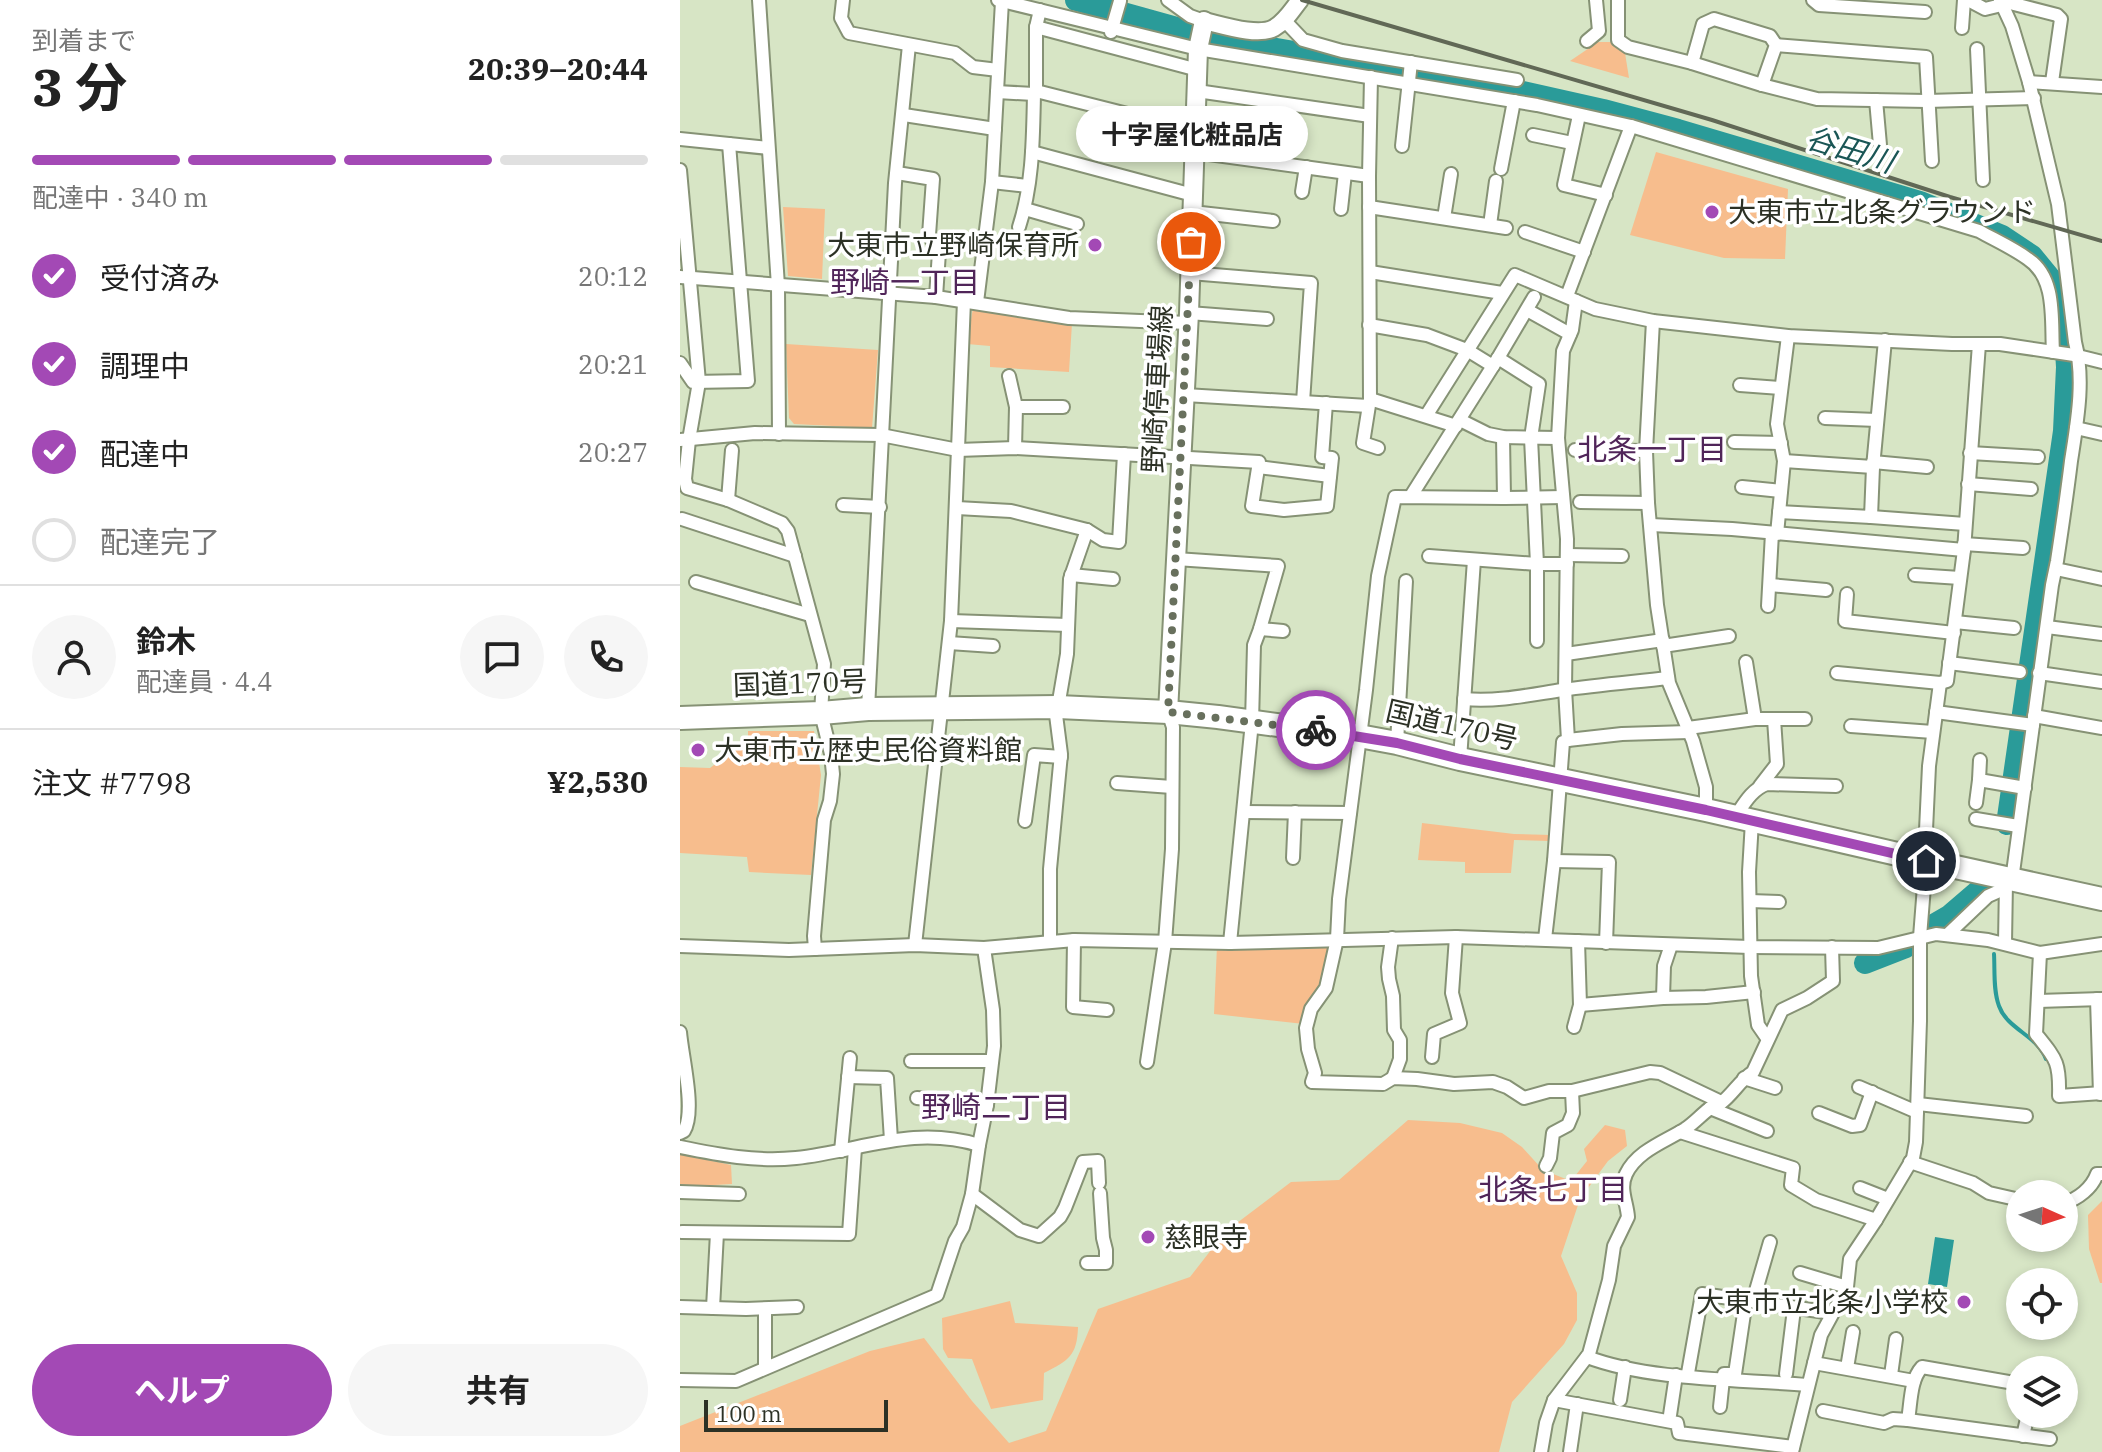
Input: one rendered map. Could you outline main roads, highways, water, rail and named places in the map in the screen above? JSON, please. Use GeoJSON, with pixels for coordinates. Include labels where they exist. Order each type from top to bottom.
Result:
{"type":"FeatureCollection","features":[{"type":"Feature","properties":{"kind":"highway","name":"国道170号"},"geometry":{"type":"LineString","coordinates":[[680,718],[868,709],[1056,707],[1168,712],[1252,722],[1397,743],[1706,810],[2008,881],[2102,899]]}},
{"type":"Feature","properties":{"kind":"main road","name":"野崎停車場線"},"geometry":{"type":"LineString","coordinates":[[1168,712],[1202,35]]}},
{"type":"Feature","properties":{"kind":"water"},"geometry":{"type":"Polygon","coordinates":[[[1935,1237],[1954,1240],[1947,1287],[1928,1284],[1935,1237]]]}},
{"type":"Feature","properties":{"kind":"waterway","name":"谷田川"},"geometry":{"type":"LineString","coordinates":[[1076,0],[1213,38],[1514,90],[1678,130],[1920,202],[2002,236],[2032,256],[2055,284],[2065,333],[2067,367],[2064,431],[2007,824]]}},
{"type":"Feature","properties":{"kind":"waterway","name":"谷田川"},"geometry":{"type":"LineString","coordinates":[[1930,927],[1949,916],[1991,880]]}},
{"type":"Feature","properties":{"kind":"waterway","name":"谷田川"},"geometry":{"type":"LineString","coordinates":[[1865,963],[1906,947]]}},
{"type":"Feature","properties":{"kind":"waterway","name":"谷田川"},"geometry":{"type":"LineString","coordinates":[[1994,954],[1999,1006],[2009,1021],[2036,1044],[2046,1059]]}},
{"type":"Feature","properties":{"kind":"railway"},"geometry":{"type":"LineString","coordinates":[[1302,0],[1712,120],[1950,197],[2102,241]]}},
{"type":"Feature","properties":{"kind":"place","name":"大東市立北条グラウンド"},"geometry":{"type":"Point","coordinates":[1712,212]}},
{"type":"Feature","properties":{"kind":"place","name":"十字屋化粧品店"},"geometry":{"type":"Point","coordinates":[1191,242]}},
{"type":"Feature","properties":{"kind":"place","name":"大東市立野崎保育所"},"geometry":{"type":"Point","coordinates":[1095,245]}},
{"type":"Feature","properties":{"kind":"place","name":"大東市立歴史民俗資料館"},"geometry":{"type":"Point","coordinates":[698,750]}},
{"type":"Feature","properties":{"kind":"place","name":"慈眼寺"},"geometry":{"type":"Point","coordinates":[1148,1237]}},
{"type":"Feature","properties":{"kind":"place","name":"大東市立北条小学校"},"geometry":{"type":"Point","coordinates":[1964,1302]}},
{"type":"Feature","properties":{"kind":"district","name":"野崎一丁目"},"geometry":{"type":"Point","coordinates":[905,283]}},
{"type":"Feature","properties":{"kind":"district","name":"北条一丁目"},"geometry":{"type":"Point","coordinates":[1652,450]}},
{"type":"Feature","properties":{"kind":"district","name":"野崎二丁目"},"geometry":{"type":"Point","coordinates":[996,1108]}},
{"type":"Feature","properties":{"kind":"district","name":"北条七丁目"},"geometry":{"type":"Point","coordinates":[1553,1190]}}]}
